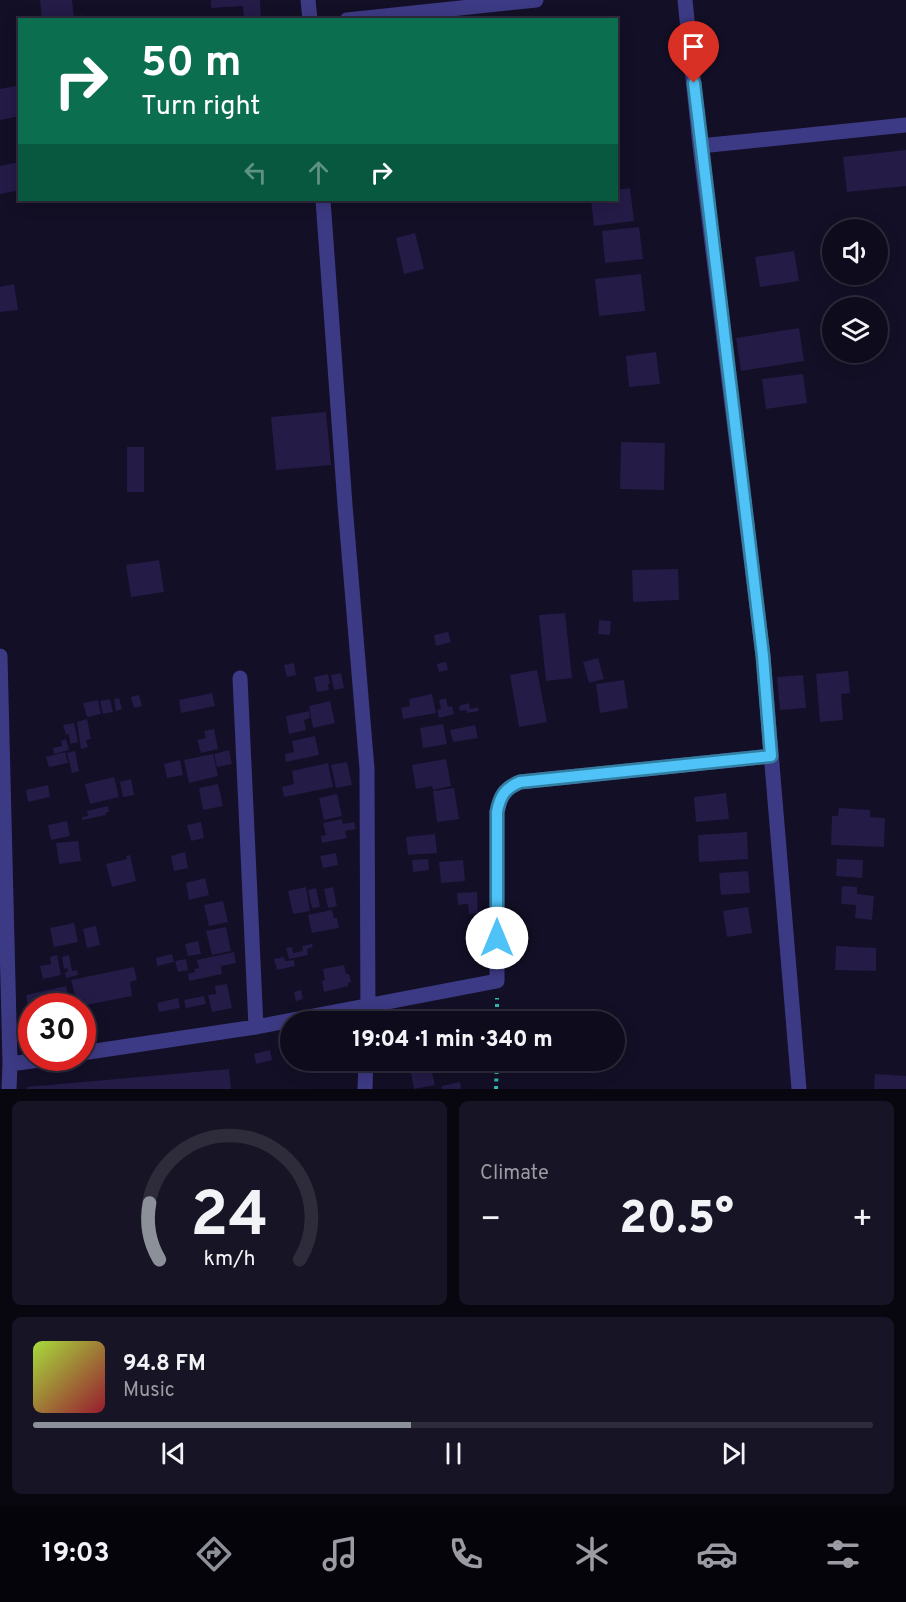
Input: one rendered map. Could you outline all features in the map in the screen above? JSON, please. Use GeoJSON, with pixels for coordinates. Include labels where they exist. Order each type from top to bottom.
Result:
{"type":"FeatureCollection","features":[{"type":"Feature","properties":{"kind":"street"},"geometry":{"type":"LineString","coordinates":[[308,0],[310,18]]}},
{"type":"Feature","properties":{"kind":"street"},"geometry":{"type":"LineString","coordinates":[[366,18],[536,0]]}},
{"type":"Feature","properties":{"kind":"street"},"geometry":{"type":"LineString","coordinates":[[685,0],[700,146],[763,656],[799,1089]]}},
{"type":"Feature","properties":{"kind":"street"},"geometry":{"type":"LineString","coordinates":[[700,146],[906,125]]}},
{"type":"Feature","properties":{"kind":"street"},"geometry":{"type":"LineString","coordinates":[[323,201],[367,769],[368,1011]]}},
{"type":"Feature","properties":{"kind":"street"},"geometry":{"type":"LineString","coordinates":[[0,656],[9,1089]]}},
{"type":"Feature","properties":{"kind":"street"},"geometry":{"type":"LineString","coordinates":[[240,678],[256,1028]]}},
{"type":"Feature","properties":{"kind":"street"},"geometry":{"type":"LineString","coordinates":[[380,1011],[497,981],[497,812],[499,801],[510,786],[520,782],[771,756]]}},
{"type":"Feature","properties":{"kind":"street"},"geometry":{"type":"LineString","coordinates":[[96,1051],[280,1025]]}},
{"type":"Feature","properties":{"kind":"street"},"geometry":{"type":"LineString","coordinates":[[10,1064],[18,1063]]}},
{"type":"Feature","properties":{"kind":"street"},"geometry":{"type":"LineString","coordinates":[[365,1089],[366,1071]]}},
{"type":"Feature","properties":{"kind":"path"},"geometry":{"type":"LineString","coordinates":[[496,1071],[496,1089]]}},
{"type":"Feature","properties":{"kind":"building"},"geometry":{"type":"Polygon","coordinates":[[[40,0],[72,0],[74,18],[42,18],[40,0]]]}},
{"type":"Feature","properties":{"kind":"building"},"geometry":{"type":"Polygon","coordinates":[[[211,0],[260,0],[261,18],[244,18],[243,6],[211,8],[211,0]]]}},
{"type":"Feature","properties":{"kind":"building"},"geometry":{"type":"Polygon","coordinates":[[[18,85],[18,116],[0,120],[0,89],[18,85]]]}},
{"type":"Feature","properties":{"kind":"building"},"geometry":{"type":"Polygon","coordinates":[[[906,150],[906,186],[847,192],[843,157],[906,150]]]}},
{"type":"Feature","properties":{"kind":"building"},"geometry":{"type":"Polygon","coordinates":[[[18,162],[18,190],[0,194],[0,166],[18,162]]]}},
{"type":"Feature","properties":{"kind":"building"},"geometry":{"type":"Polygon","coordinates":[[[630,188],[634,221],[594,226],[591,201],[618,201],[618,190],[630,188]]]}},
{"type":"Feature","properties":{"kind":"building"},"geometry":{"type":"Polygon","coordinates":[[[639,227],[643,259],[605,263],[602,231],[639,227]]]}},
{"type":"Feature","properties":{"kind":"building"},"geometry":{"type":"Polygon","coordinates":[[[415,233],[424,269],[404,274],[396,238],[415,233]]]}},
{"type":"Feature","properties":{"kind":"building"},"geometry":{"type":"Polygon","coordinates":[[[794,251],[799,281],[760,287],[755,257],[794,251]]]}},
{"type":"Feature","properties":{"kind":"building"},"geometry":{"type":"Polygon","coordinates":[[[641,274],[645,311],[599,316],[595,279],[641,274]]]}},
{"type":"Feature","properties":{"kind":"building"},"geometry":{"type":"Polygon","coordinates":[[[14,284],[18,310],[0,312],[0,287],[14,284]]]}},
{"type":"Feature","properties":{"kind":"building"},"geometry":{"type":"Polygon","coordinates":[[[799,328],[804,361],[741,371],[736,338],[799,328]]]}},
{"type":"Feature","properties":{"kind":"building"},"geometry":{"type":"Polygon","coordinates":[[[656,352],[660,384],[629,387],[626,356],[656,352]]]}},
{"type":"Feature","properties":{"kind":"building"},"geometry":{"type":"Polygon","coordinates":[[[803,374],[807,403],[766,409],[762,379],[803,374]]]}},
{"type":"Feature","properties":{"kind":"building"},"geometry":{"type":"Polygon","coordinates":[[[326,412],[331,465],[276,470],[271,417],[326,412]]]}},
{"type":"Feature","properties":{"kind":"building"},"geometry":{"type":"Polygon","coordinates":[[[621,442],[665,443],[664,490],[620,489],[621,442]]]}},
{"type":"Feature","properties":{"kind":"building"},"geometry":{"type":"Polygon","coordinates":[[[127,447],[144,447],[144,492],[127,492],[127,447]]]}},
{"type":"Feature","properties":{"kind":"building"},"geometry":{"type":"Polygon","coordinates":[[[159,560],[164,592],[131,597],[126,565],[159,560]]]}},
{"type":"Feature","properties":{"kind":"building"},"geometry":{"type":"Polygon","coordinates":[[[678,569],[679,600],[633,602],[632,570],[678,569]]]}},
{"type":"Feature","properties":{"kind":"building"},"geometry":{"type":"Polygon","coordinates":[[[565,613],[572,678],[546,681],[539,615],[565,613]]]}},
{"type":"Feature","properties":{"kind":"building"},"geometry":{"type":"Polygon","coordinates":[[[599,620],[611,621],[610,635],[598,634],[599,620]]]}},
{"type":"Feature","properties":{"kind":"building"},"geometry":{"type":"Polygon","coordinates":[[[448,632],[451,642],[436,646],[434,635],[448,632]]]}},
{"type":"Feature","properties":{"kind":"building"},"geometry":{"type":"Polygon","coordinates":[[[598,658],[604,679],[589,683],[583,662],[598,658]]]}},
{"type":"Feature","properties":{"kind":"building"},"geometry":{"type":"Polygon","coordinates":[[[446,662],[448,670],[439,672],[437,664],[446,662]]]}},
{"type":"Feature","properties":{"kind":"building"},"geometry":{"type":"Polygon","coordinates":[[[294,663],[296,675],[287,677],[284,665],[294,663]]]}},
{"type":"Feature","properties":{"kind":"building"},"geometry":{"type":"Polygon","coordinates":[[[537,670],[547,722],[519,727],[510,675],[537,670]]]}},
{"type":"Feature","properties":{"kind":"building"},"geometry":{"type":"Polygon","coordinates":[[[848,671],[850,693],[841,694],[843,720],[820,722],[816,674],[848,671]]]}},
{"type":"Feature","properties":{"kind":"building"},"geometry":{"type":"Polygon","coordinates":[[[341,673],[344,688],[334,690],[331,675],[341,673]]]}},
{"type":"Feature","properties":{"kind":"building"},"geometry":{"type":"Polygon","coordinates":[[[328,674],[329,690],[317,692],[314,677],[328,674]]]}},
{"type":"Feature","properties":{"kind":"building"},"geometry":{"type":"Polygon","coordinates":[[[803,675],[806,708],[780,710],[777,677],[803,675]]]}},
{"type":"Feature","properties":{"kind":"building"},"geometry":{"type":"Polygon","coordinates":[[[624,680],[628,708],[600,713],[596,684],[624,680]]]}},
{"type":"Feature","properties":{"kind":"building"},"geometry":{"type":"Polygon","coordinates":[[[212,693],[215,706],[181,713],[179,700],[212,693]]]}},
{"type":"Feature","properties":{"kind":"building"},"geometry":{"type":"Polygon","coordinates":[[[432,694],[436,713],[403,719],[401,708],[410,706],[409,699],[432,694]]]}},
{"type":"Feature","properties":{"kind":"building"},"geometry":{"type":"Polygon","coordinates":[[[139,695],[142,706],[134,708],[131,697],[139,695]]]}},
{"type":"Feature","properties":{"kind":"building"},"geometry":{"type":"Polygon","coordinates":[[[119,698],[122,709],[116,711],[114,699],[119,698]]]}},
{"type":"Feature","properties":{"kind":"building"},"geometry":{"type":"Polygon","coordinates":[[[446,698],[448,707],[452,706],[454,714],[439,718],[437,710],[441,709],[439,700],[446,698]]]}},
{"type":"Feature","properties":{"kind":"building"},"geometry":{"type":"Polygon","coordinates":[[[110,699],[113,712],[103,714],[100,701],[110,699]]]}},
{"type":"Feature","properties":{"kind":"building"},"geometry":{"type":"Polygon","coordinates":[[[98,700],[101,714],[87,717],[83,703],[98,700]]]}},
{"type":"Feature","properties":{"kind":"building"},"geometry":{"type":"Polygon","coordinates":[[[330,701],[335,723],[313,728],[309,706],[330,701]]]}},
{"type":"Feature","properties":{"kind":"building"},"geometry":{"type":"Polygon","coordinates":[[[469,703],[470,709],[478,707],[479,711],[467,713],[466,710],[460,711],[459,706],[469,703]]]}},
{"type":"Feature","properties":{"kind":"building"},"geometry":{"type":"Polygon","coordinates":[[[309,711],[310,718],[304,720],[306,730],[289,734],[286,716],[309,711]]]}},
{"type":"Feature","properties":{"kind":"building"},"geometry":{"type":"Polygon","coordinates":[[[87,719],[91,739],[86,740],[88,747],[81,749],[77,722],[87,719]]]}},
{"type":"Feature","properties":{"kind":"building"},"geometry":{"type":"Polygon","coordinates":[[[74,723],[78,742],[70,744],[69,734],[66,735],[63,725],[74,723]]]}},
{"type":"Feature","properties":{"kind":"building"},"geometry":{"type":"Polygon","coordinates":[[[443,724],[447,744],[423,748],[420,728],[443,724]]]}},
{"type":"Feature","properties":{"kind":"building"},"geometry":{"type":"Polygon","coordinates":[[[475,725],[478,738],[453,742],[450,730],[475,725]]]}},
{"type":"Feature","properties":{"kind":"building"},"geometry":{"type":"Polygon","coordinates":[[[214,729],[218,749],[201,753],[197,740],[206,738],[204,731],[214,729]]]}},
{"type":"Feature","properties":{"kind":"building"},"geometry":{"type":"Polygon","coordinates":[[[315,736],[319,755],[286,762],[285,754],[294,752],[292,741],[315,736]]]}},
{"type":"Feature","properties":{"kind":"building"},"geometry":{"type":"Polygon","coordinates":[[[66,739],[69,750],[54,754],[53,748],[62,746],[61,741],[66,739]]]}},
{"type":"Feature","properties":{"kind":"building"},"geometry":{"type":"Polygon","coordinates":[[[229,750],[232,764],[217,767],[214,754],[229,750]]]}},
{"type":"Feature","properties":{"kind":"building"},"geometry":{"type":"Polygon","coordinates":[[[75,751],[79,771],[72,773],[67,753],[75,751]]]}},
{"type":"Feature","properties":{"kind":"building"},"geometry":{"type":"Polygon","coordinates":[[[65,752],[68,763],[49,767],[46,757],[65,752]]]}},
{"type":"Feature","properties":{"kind":"building"},"geometry":{"type":"Polygon","coordinates":[[[213,754],[218,776],[189,783],[184,760],[213,754]]]}},
{"type":"Feature","properties":{"kind":"building"},"geometry":{"type":"Polygon","coordinates":[[[446,759],[451,786],[433,790],[432,786],[416,789],[412,765],[446,759]]]}},
{"type":"Feature","properties":{"kind":"building"},"geometry":{"type":"Polygon","coordinates":[[[180,760],[183,775],[167,778],[164,764],[180,760]]]}},
{"type":"Feature","properties":{"kind":"building"},"geometry":{"type":"Polygon","coordinates":[[[347,762],[352,785],[336,788],[331,765],[347,762]]]}},
{"type":"Feature","properties":{"kind":"building"},"geometry":{"type":"Polygon","coordinates":[[[328,763],[333,787],[284,797],[282,787],[294,784],[292,771],[328,763]]]}},
{"type":"Feature","properties":{"kind":"building"},"geometry":{"type":"Polygon","coordinates":[[[114,777],[119,797],[90,804],[85,784],[114,777]]]}},
{"type":"Feature","properties":{"kind":"building"},"geometry":{"type":"Polygon","coordinates":[[[131,779],[134,795],[123,797],[120,782],[131,779]]]}},
{"type":"Feature","properties":{"kind":"building"},"geometry":{"type":"Polygon","coordinates":[[[218,784],[223,806],[203,810],[199,788],[218,784]]]}},
{"type":"Feature","properties":{"kind":"building"},"geometry":{"type":"Polygon","coordinates":[[[48,785],[50,797],[28,802],[26,790],[48,785]]]}},
{"type":"Feature","properties":{"kind":"building"},"geometry":{"type":"Polygon","coordinates":[[[454,788],[459,819],[437,822],[433,791],[454,788]]]}},
{"type":"Feature","properties":{"kind":"building"},"geometry":{"type":"Polygon","coordinates":[[[726,793],[729,819],[696,822],[694,797],[726,793]]]}},
{"type":"Feature","properties":{"kind":"building"},"geometry":{"type":"Polygon","coordinates":[[[337,794],[342,816],[324,820],[319,798],[337,794]]]}},
{"type":"Feature","properties":{"kind":"building"},"geometry":{"type":"Polygon","coordinates":[[[108,806],[109,812],[106,812],[106,815],[82,820],[82,817],[88,816],[87,811],[108,806]]]}},
{"type":"Feature","properties":{"kind":"building"},"geometry":{"type":"Polygon","coordinates":[[[839,808],[870,810],[870,817],[885,818],[884,847],[831,845],[832,816],[838,816],[839,808]]]}},
{"type":"Feature","properties":{"kind":"building"},"geometry":{"type":"Polygon","coordinates":[[[342,819],[343,824],[354,822],[356,829],[345,831],[347,838],[322,843],[321,836],[326,835],[323,823],[342,819]]]}},
{"type":"Feature","properties":{"kind":"building"},"geometry":{"type":"Polygon","coordinates":[[[67,821],[70,836],[51,840],[48,825],[67,821]]]}},
{"type":"Feature","properties":{"kind":"building"},"geometry":{"type":"Polygon","coordinates":[[[201,822],[204,838],[191,841],[187,825],[201,822]]]}},
{"type":"Feature","properties":{"kind":"building"},"geometry":{"type":"Polygon","coordinates":[[[747,832],[748,859],[699,862],[698,835],[747,832]]]}},
{"type":"Feature","properties":{"kind":"building"},"geometry":{"type":"Polygon","coordinates":[[[435,834],[437,853],[408,855],[406,837],[435,834]]]}},
{"type":"Feature","properties":{"kind":"building"},"geometry":{"type":"Polygon","coordinates":[[[78,841],[81,861],[59,864],[56,843],[78,841]]]}},
{"type":"Feature","properties":{"kind":"building"},"geometry":{"type":"Polygon","coordinates":[[[185,852],[188,868],[174,871],[171,856],[185,852]]]}},
{"type":"Feature","properties":{"kind":"building"},"geometry":{"type":"Polygon","coordinates":[[[336,853],[338,865],[323,868],[320,856],[336,853]]]}},
{"type":"Feature","properties":{"kind":"building"},"geometry":{"type":"Polygon","coordinates":[[[130,855],[136,881],[112,887],[106,864],[127,859],[126,856],[130,855]]]}},
{"type":"Feature","properties":{"kind":"building"},"geometry":{"type":"Polygon","coordinates":[[[428,859],[429,870],[413,872],[412,860],[428,859]]]}},
{"type":"Feature","properties":{"kind":"building"},"geometry":{"type":"Polygon","coordinates":[[[837,859],[863,860],[862,878],[836,876],[837,859]]]}},
{"type":"Feature","properties":{"kind":"building"},"geometry":{"type":"Polygon","coordinates":[[[463,860],[465,881],[441,883],[439,862],[463,860]]]}},
{"type":"Feature","properties":{"kind":"building"},"geometry":{"type":"Polygon","coordinates":[[[748,871],[750,893],[721,895],[719,873],[748,871]]]}},
{"type":"Feature","properties":{"kind":"building"},"geometry":{"type":"Polygon","coordinates":[[[205,878],[209,895],[189,900],[186,883],[205,878]]]}},
{"type":"Feature","properties":{"kind":"building"},"geometry":{"type":"Polygon","coordinates":[[[842,886],[857,887],[857,894],[874,896],[872,920],[855,918],[856,905],[841,904],[842,886]]]}},
{"type":"Feature","properties":{"kind":"building"},"geometry":{"type":"Polygon","coordinates":[[[306,887],[310,911],[293,914],[288,891],[306,887]]]}},
{"type":"Feature","properties":{"kind":"building"},"geometry":{"type":"Polygon","coordinates":[[[333,887],[337,906],[328,908],[324,889],[333,887]]]}},
{"type":"Feature","properties":{"kind":"building"},"geometry":{"type":"Polygon","coordinates":[[[316,888],[320,907],[312,908],[308,890],[316,888]]]}},
{"type":"Feature","properties":{"kind":"building"},"geometry":{"type":"Polygon","coordinates":[[[477,892],[478,913],[469,914],[468,904],[458,905],[457,893],[477,892]]]}},
{"type":"Feature","properties":{"kind":"building"},"geometry":{"type":"Polygon","coordinates":[[[223,901],[228,922],[209,926],[204,905],[223,901]]]}},
{"type":"Feature","properties":{"kind":"building"},"geometry":{"type":"Polygon","coordinates":[[[748,907],[752,933],[727,937],[723,911],[748,907]]]}},
{"type":"Feature","properties":{"kind":"building"},"geometry":{"type":"Polygon","coordinates":[[[332,910],[339,928],[312,933],[308,915],[332,910]]]}},
{"type":"Feature","properties":{"kind":"building"},"geometry":{"type":"Polygon","coordinates":[[[74,923],[78,942],[54,947],[50,928],[74,923]]]}},
{"type":"Feature","properties":{"kind":"building"},"geometry":{"type":"Polygon","coordinates":[[[96,926],[100,945],[87,948],[83,929],[96,926]]]}},
{"type":"Feature","properties":{"kind":"building"},"geometry":{"type":"Polygon","coordinates":[[[226,927],[231,951],[212,955],[206,931],[226,927]]]}},
{"type":"Feature","properties":{"kind":"building"},"geometry":{"type":"Polygon","coordinates":[[[198,941],[201,954],[188,956],[185,944],[198,941]]]}},
{"type":"Feature","properties":{"kind":"building"},"geometry":{"type":"Polygon","coordinates":[[[312,944],[313,947],[307,949],[308,955],[289,959],[286,948],[292,947],[293,953],[303,951],[302,946],[312,944]]]}},
{"type":"Feature","properties":{"kind":"building"},"geometry":{"type":"Polygon","coordinates":[[[836,946],[876,948],[876,971],[835,970],[836,946]]]}},
{"type":"Feature","properties":{"kind":"building"},"geometry":{"type":"Polygon","coordinates":[[[234,952],[236,963],[221,966],[222,974],[189,981],[188,974],[199,968],[197,960],[234,952]]]}},
{"type":"Feature","properties":{"kind":"building"},"geometry":{"type":"Polygon","coordinates":[[[172,954],[174,962],[157,966],[156,958],[172,954]]]}},
{"type":"Feature","properties":{"kind":"building"},"geometry":{"type":"Polygon","coordinates":[[[57,955],[61,975],[43,979],[40,966],[51,964],[50,957],[57,955]]]}},
{"type":"Feature","properties":{"kind":"building"},"geometry":{"type":"Polygon","coordinates":[[[69,955],[72,971],[77,970],[78,975],[66,978],[65,972],[68,972],[67,968],[64,969],[62,957],[69,955]]]}},
{"type":"Feature","properties":{"kind":"building"},"geometry":{"type":"Polygon","coordinates":[[[284,957],[285,961],[294,960],[295,966],[277,970],[274,959],[284,957]]]}},
{"type":"Feature","properties":{"kind":"building"},"geometry":{"type":"Polygon","coordinates":[[[186,959],[188,970],[178,972],[175,961],[186,959]]]}},
{"type":"Feature","properties":{"kind":"building"},"geometry":{"type":"Polygon","coordinates":[[[344,965],[351,982],[348,986],[324,992],[323,969],[344,965]]]}},
{"type":"Feature","properties":{"kind":"building"},"geometry":{"type":"Polygon","coordinates":[[[134,967],[137,980],[130,982],[132,996],[96,1003],[96,993],[74,993],[71,980],[134,967]]]}},
{"type":"Feature","properties":{"kind":"building"},"geometry":{"type":"Polygon","coordinates":[[[227,984],[232,1008],[212,1012],[208,995],[216,994],[215,986],[227,984]]]}},
{"type":"Feature","properties":{"kind":"building"},"geometry":{"type":"Polygon","coordinates":[[[66,986],[67,993],[35,993],[66,986]]]}},
{"type":"Feature","properties":{"kind":"building"},"geometry":{"type":"Polygon","coordinates":[[[301,990],[303,999],[296,1001],[294,992],[301,990]]]}},
{"type":"Feature","properties":{"kind":"building"},"geometry":{"type":"Polygon","coordinates":[[[204,996],[206,1004],[186,1008],[184,1000],[204,996]]]}},
{"type":"Feature","properties":{"kind":"building"},"geometry":{"type":"Polygon","coordinates":[[[178,998],[180,1008],[159,1012],[157,1003],[178,998]]]}},
{"type":"Feature","properties":{"kind":"building"},"geometry":{"type":"Polygon","coordinates":[[[270,1050],[272,1060],[256,1064],[254,1054],[270,1050]]]}},
{"type":"Feature","properties":{"kind":"building"},"geometry":{"type":"Polygon","coordinates":[[[229,1069],[231,1089],[27,1089],[27,1087],[229,1069]]]}},
{"type":"Feature","properties":{"kind":"building"},"geometry":{"type":"Polygon","coordinates":[[[411,1071],[432,1071],[435,1085],[414,1089],[411,1071]]]}},
{"type":"Feature","properties":{"kind":"building"},"geometry":{"type":"Polygon","coordinates":[[[875,1074],[906,1076],[906,1089],[874,1089],[875,1074]]]}},
{"type":"Feature","properties":{"kind":"building"},"geometry":{"type":"Polygon","coordinates":[[[460,1082],[461,1089],[442,1089],[442,1086],[460,1082]]]}},
{"type":"Feature","properties":{"kind":"route"},"geometry":{"type":"LineString","coordinates":[[497,938],[497,812],[499,801],[510,786],[520,782],[771,756],[763,656],[694,83]]}}]}
